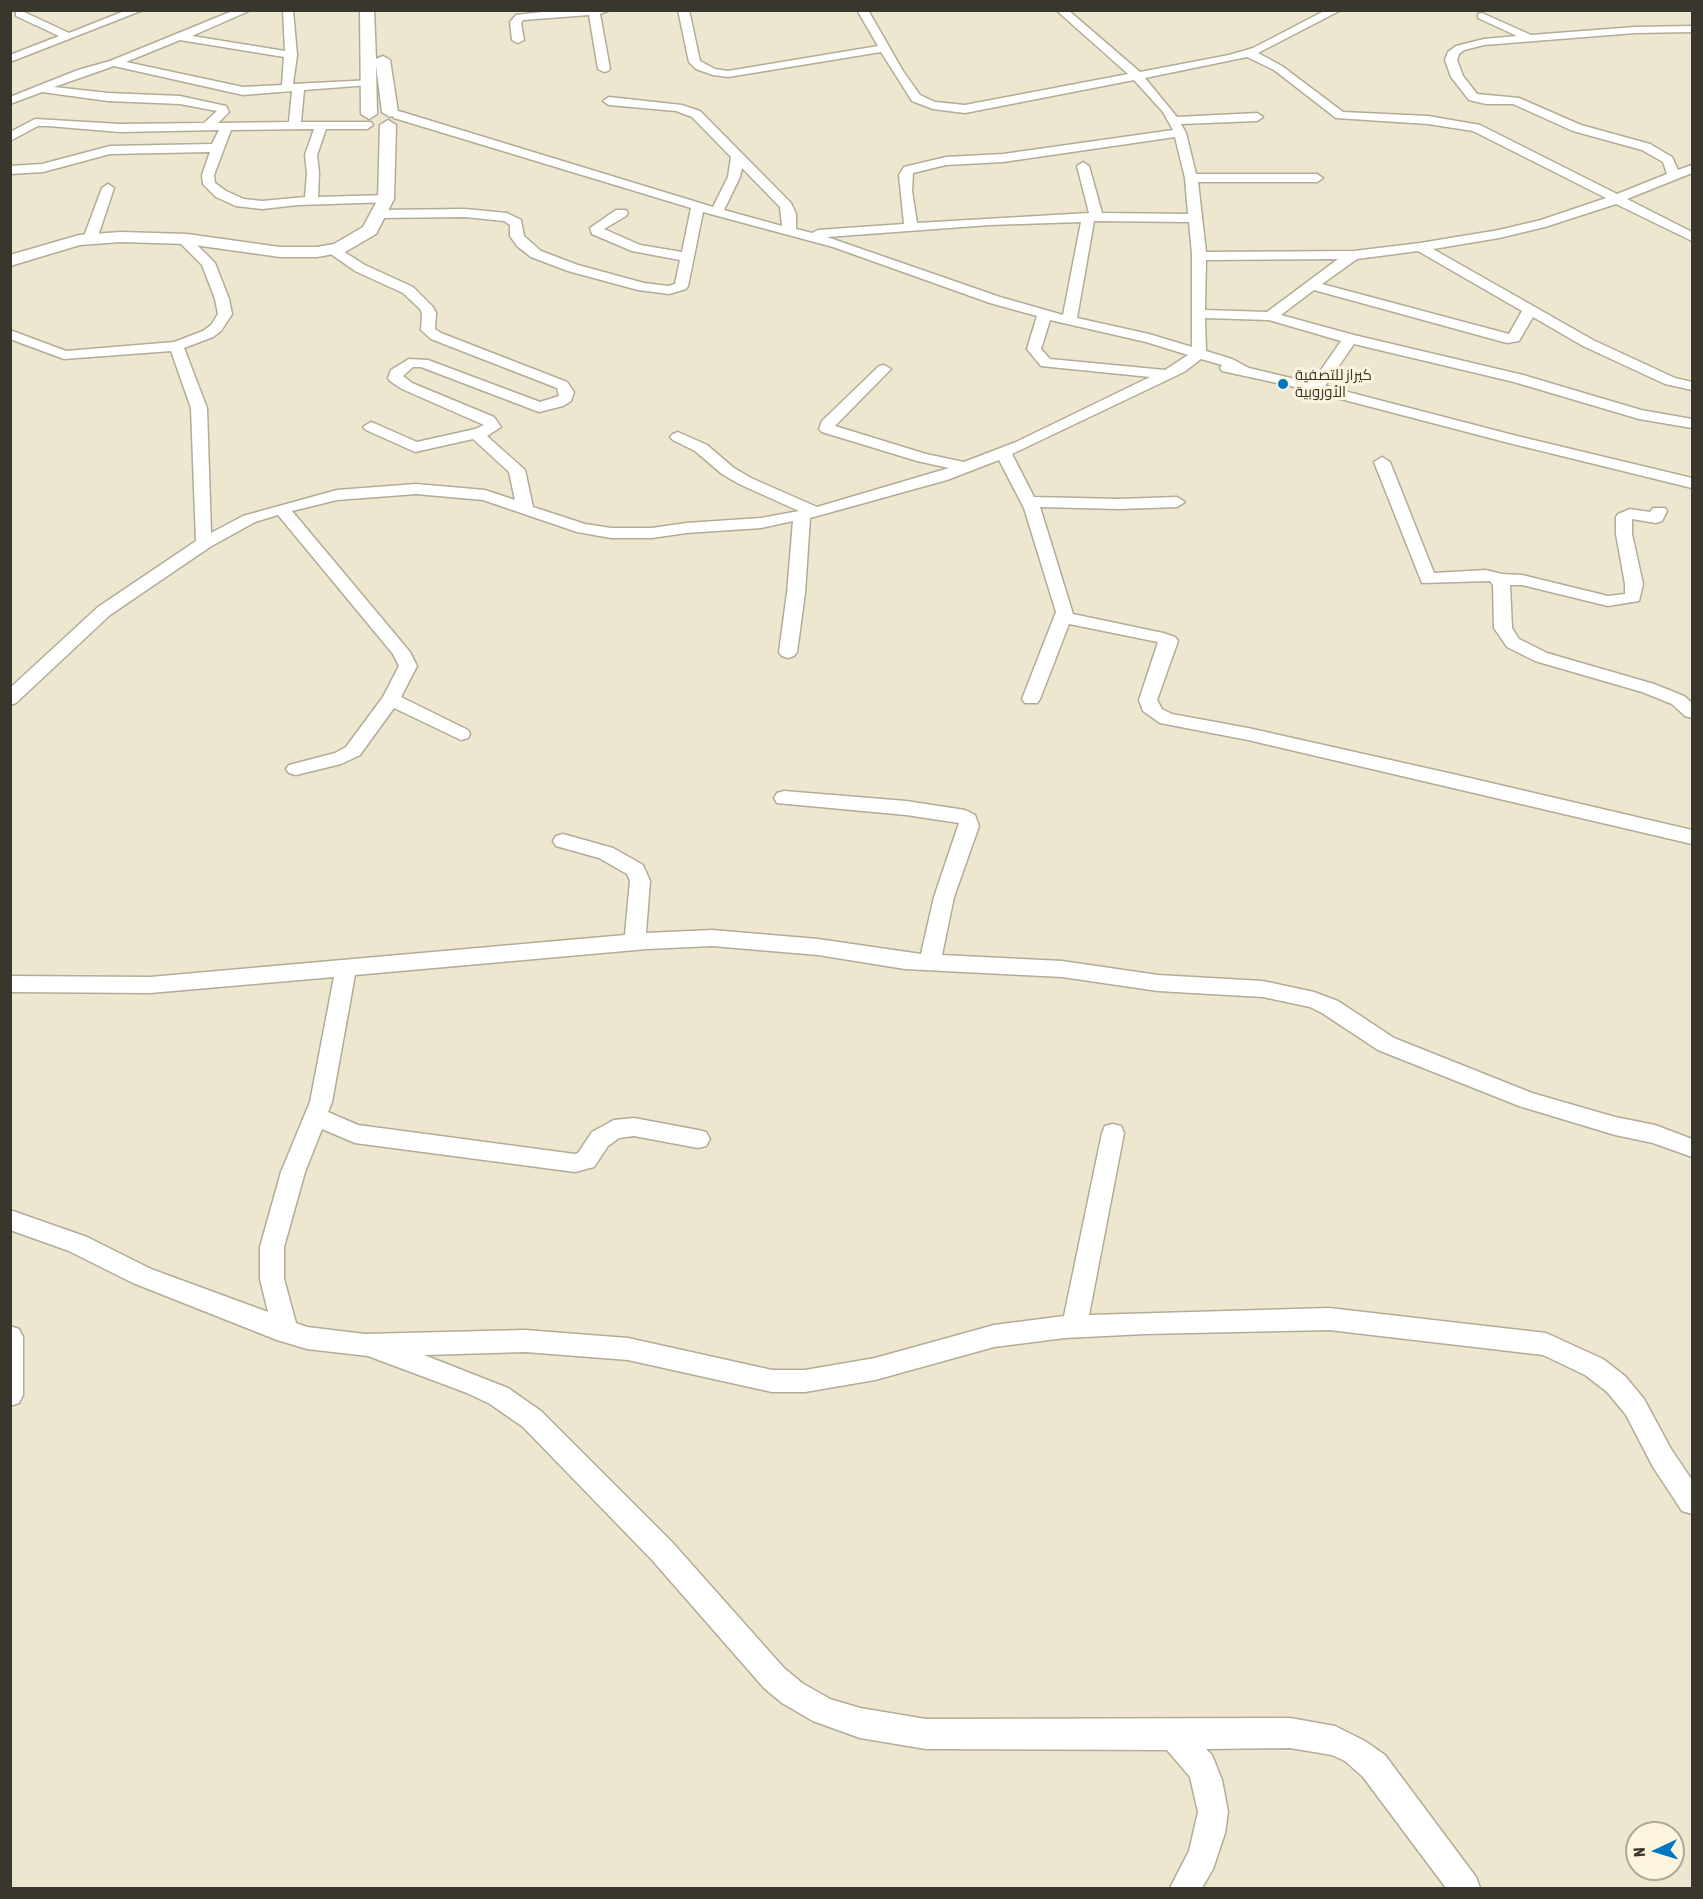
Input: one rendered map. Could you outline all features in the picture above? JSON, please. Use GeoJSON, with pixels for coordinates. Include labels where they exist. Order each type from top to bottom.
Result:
{"type":"FeatureCollection","features":[{"type":"Feature","properties":{"kind":"main road"},"geometry":{"type":"LineString","coordinates":[[367,10],[369,82],[380,120]]}},
{"type":"Feature","properties":{"kind":"main road"},"geometry":{"type":"LineString","coordinates":[[15,258],[56,245],[90,239],[142,236],[302,253],[333,249],[362,236],[376,223],[381,205],[376,10]]}},
{"type":"Feature","properties":{"kind":"main road"},"geometry":{"type":"LineString","coordinates":[[10,268],[35,258],[91,244],[129,241],[190,241]]}},
{"type":"Feature","properties":{"kind":"street"},"geometry":{"type":"LineString","coordinates":[[10,59],[138,10]]}},
{"type":"Feature","properties":{"kind":"street"},"geometry":{"type":"LineString","coordinates":[[10,101],[82,72],[114,63],[246,10]]}},
{"type":"Feature","properties":{"kind":"street"},"geometry":{"type":"LineString","coordinates":[[288,10],[295,126]]}},
{"type":"Feature","properties":{"kind":"street"},"geometry":{"type":"LineString","coordinates":[[518,40],[515,22],[520,17],[605,10]]}},
{"type":"Feature","properties":{"kind":"street"},"geometry":{"type":"LineString","coordinates":[[683,10],[694,62],[713,72],[728,74],[885,48]]}},
{"type":"Feature","properties":{"kind":"street"},"geometry":{"type":"LineString","coordinates":[[862,10],[916,98],[933,105],[959,109],[1005,103],[1249,53],[1335,10]]}},
{"type":"Feature","properties":{"kind":"street"},"geometry":{"type":"LineString","coordinates":[[10,699],[104,610],[204,543],[249,519],[281,509],[337,495],[416,489],[485,495],[583,529],[633,534],[686,528],[742,526],[809,513],[941,477],[1003,453],[1161,375],[1189,353],[1190,325],[1199,256],[1191,178],[1177,127],[1168,111],[1136,75],[1061,10]]}},
{"type":"Feature","properties":{"kind":"street"},"geometry":{"type":"LineString","coordinates":[[594,11],[604,69]]}},
{"type":"Feature","properties":{"kind":"street"},"geometry":{"type":"LineString","coordinates":[[20,14],[69,37]]}},
{"type":"Feature","properties":{"kind":"street"},"geometry":{"type":"LineString","coordinates":[[1674,176],[1668,160],[1646,147],[1577,128],[1515,100],[1486,100],[1473,97],[1451,67],[1451,60],[1454,52],[1460,48],[1484,42],[1530,37],[1692,29],[1683,15]]}},
{"type":"Feature","properties":{"kind":"street"},"geometry":{"type":"LineString","coordinates":[[1482,16],[1530,37]]}},
{"type":"Feature","properties":{"kind":"street"},"geometry":{"type":"LineString","coordinates":[[178,37],[291,55]]}},
{"type":"Feature","properties":{"kind":"street"},"geometry":{"type":"LineString","coordinates":[[10,48],[27,53]]}},
{"type":"Feature","properties":{"kind":"street"},"geometry":{"type":"LineString","coordinates":[[1249,53],[1278,68],[1340,115],[1428,120],[1476,128],[1692,237]]}},
{"type":"Feature","properties":{"kind":"street"},"geometry":{"type":"LineString","coordinates":[[114,63],[147,85],[222,109],[223,112],[206,128]]}},
{"type":"Feature","properties":{"kind":"street"},"geometry":{"type":"LineString","coordinates":[[37,92],[70,91],[108,97],[147,85],[235,90],[293,89],[369,82]]}},
{"type":"Feature","properties":{"kind":"street"},"geometry":{"type":"LineString","coordinates":[[609,101],[689,110],[701,118],[786,206],[789,214],[789,230]]}},
{"type":"Feature","properties":{"kind":"street"},"geometry":{"type":"LineString","coordinates":[[10,109],[35,123],[75,123],[120,128],[327,126],[380,120],[437,128],[698,207],[808,235],[866,253],[995,300],[1044,315],[1154,342],[1221,366],[1242,369],[1514,440],[1692,483]]}},
{"type":"Feature","properties":{"kind":"street"},"geometry":{"type":"LineString","coordinates":[[911,226],[905,175],[908,170],[946,161],[1003,158],[1177,127],[1257,117]]}},
{"type":"Feature","properties":{"kind":"street"},"geometry":{"type":"LineString","coordinates":[[10,137],[35,123]]}},
{"type":"Feature","properties":{"kind":"street"},"geometry":{"type":"LineString","coordinates":[[311,200],[313,173],[311,155],[327,126]]}},
{"type":"Feature","properties":{"kind":"street"},"geometry":{"type":"LineString","coordinates":[[226,128],[217,148],[208,181],[214,190],[221,194],[253,205],[311,200],[507,217],[516,223],[517,236],[522,243],[536,254],[573,268],[660,290],[677,289],[681,286],[698,207]]}},
{"type":"Feature","properties":{"kind":"street"},"geometry":{"type":"LineString","coordinates":[[10,170],[43,168],[110,150],[217,148]]}},
{"type":"Feature","properties":{"kind":"street"},"geometry":{"type":"LineString","coordinates":[[717,212],[734,177],[737,156]]}},
{"type":"Feature","properties":{"kind":"street"},"geometry":{"type":"LineString","coordinates":[[1069,321],[1092,217],[1083,166]]}},
{"type":"Feature","properties":{"kind":"street"},"geometry":{"type":"LineString","coordinates":[[1199,256],[1354,255],[1420,247],[1545,223],[1617,199],[1692,169]]}},
{"type":"Feature","properties":{"kind":"street"},"geometry":{"type":"LineString","coordinates":[[1191,178],[1317,178]]}},
{"type":"Feature","properties":{"kind":"street"},"geometry":{"type":"LineString","coordinates":[[90,239],[108,188]]}},
{"type":"Feature","properties":{"kind":"street"},"geometry":{"type":"LineString","coordinates":[[621,213],[597,228],[597,231],[637,248],[686,257]]}},
{"type":"Feature","properties":{"kind":"street"},"geometry":{"type":"LineString","coordinates":[[808,235],[911,226],[1092,217],[1195,218]]}},
{"type":"Feature","properties":{"kind":"street"},"geometry":{"type":"LineString","coordinates":[[10,334],[64,355],[176,346],[208,334],[225,316],[222,299],[208,263],[190,241]]}},
{"type":"Feature","properties":{"kind":"street"},"geometry":{"type":"LineString","coordinates":[[1420,247],[1529,311],[1670,381],[1692,386]]}},
{"type":"Feature","properties":{"kind":"street"},"geometry":{"type":"LineString","coordinates":[[333,249],[360,268],[413,293],[429,313],[428,330],[436,336],[547,378],[562,385],[567,392],[566,398],[558,403],[539,407],[423,363],[410,363],[396,373],[395,378],[407,386],[489,420],[493,428],[415,447],[371,427]]}},
{"type":"Feature","properties":{"kind":"street"},"geometry":{"type":"LineString","coordinates":[[1270,316],[1354,255]]}},
{"type":"Feature","properties":{"kind":"street"},"geometry":{"type":"LineString","coordinates":[[1311,285],[1507,339],[1514,338],[1529,311]]}},
{"type":"Feature","properties":{"kind":"street"},"geometry":{"type":"LineString","coordinates":[[1044,315],[1034,348],[1046,363],[1161,375]]}},
{"type":"Feature","properties":{"kind":"street"},"geometry":{"type":"LineString","coordinates":[[1154,342],[1190,325],[1270,316],[1350,339],[1518,378],[1640,414],[1692,423]]}},
{"type":"Feature","properties":{"kind":"street"},"geometry":{"type":"LineString","coordinates":[[1316,388],[1350,339]]}},
{"type":"Feature","properties":{"kind":"street"},"geometry":{"type":"LineString","coordinates":[[1154,342],[1161,375]]}},
{"type":"Feature","properties":{"kind":"street"},"geometry":{"type":"LineString","coordinates":[[176,346],[199,408],[201,511],[204,543]]}},
{"type":"Feature","properties":{"kind":"street"},"geometry":{"type":"LineString","coordinates":[[884,369],[827,424],[826,429],[923,458],[965,467]]}},
{"type":"Feature","properties":{"kind":"street"},"geometry":{"type":"LineString","coordinates":[[480,433],[482,441],[509,461],[517,470],[525,509]]}},
{"type":"Feature","properties":{"kind":"street"},"geometry":{"type":"LineString","coordinates":[[678,437],[701,448],[728,471],[745,481],[809,513]]}},
{"type":"Feature","properties":{"kind":"street"},"geometry":{"type":"LineString","coordinates":[[1003,453],[1029,502],[1064,607],[1064,618],[1030,699]]}},
{"type":"Feature","properties":{"kind":"street"},"geometry":{"type":"LineString","coordinates":[[1382,462],[1426,576],[1431,580],[1492,575],[1500,579],[1522,580],[1608,601],[1633,597],[1634,584],[1624,534],[1624,517],[1630,514],[1656,518],[1659,511]]}},
{"type":"Feature","properties":{"kind":"street"},"geometry":{"type":"LineString","coordinates":[[1029,502],[1119,504],[1177,502]]}},
{"type":"Feature","properties":{"kind":"street"},"geometry":{"type":"LineString","coordinates":[[281,509],[407,658],[408,666],[391,699],[359,744],[347,756],[296,769]]}},
{"type":"Feature","properties":{"kind":"street"},"geometry":{"type":"LineString","coordinates":[[788,651],[809,513]]}},
{"type":"Feature","properties":{"kind":"street"},"geometry":{"type":"LineString","coordinates":[[1500,579],[1503,628],[1514,643],[1541,657],[1668,695],[1692,712]]}},
{"type":"Feature","properties":{"kind":"street"},"geometry":{"type":"LineString","coordinates":[[1064,618],[1169,641],[1148,700],[1149,707],[1167,719],[1248,734],[1692,837]]}},
{"type":"Feature","properties":{"kind":"street"},"geometry":{"type":"LineString","coordinates":[[391,699],[461,734]]}},
{"type":"Feature","properties":{"kind":"street"},"geometry":{"type":"LineString","coordinates":[[784,798],[906,808],[965,817],[968,820],[969,826],[944,897],[930,963]]}},
{"type":"Feature","properties":{"kind":"street"},"geometry":{"type":"LineString","coordinates":[[563,841],[606,853],[636,870],[640,881],[635,943]]}},
{"type":"Feature","properties":{"kind":"street"},"geometry":{"type":"LineString","coordinates":[[10,984],[150,985],[712,938],[818,946],[905,961],[1062,969],[1158,983],[1235,986],[1278,991],[1314,1000],[1330,1007],[1386,1044],[1527,1100],[1615,1126],[1655,1134],[1692,1148]]}},
{"type":"Feature","properties":{"kind":"street"},"geometry":{"type":"LineString","coordinates":[[286,1332],[272,1279],[272,1247],[282,1204],[325,1084],[346,968]]}},
{"type":"Feature","properties":{"kind":"street"},"geometry":{"type":"LineString","coordinates":[[315,1116],[339,1129],[355,1134],[575,1163],[586,1160],[600,1139],[614,1129],[634,1127],[699,1139]]}},
{"type":"Feature","properties":{"kind":"street"},"geometry":{"type":"LineString","coordinates":[[1074,1327],[1113,1133]]}},
{"type":"Feature","properties":{"kind":"street"},"geometry":{"type":"LineString","coordinates":[[12,1226],[78,1244],[142,1276],[307,1338],[365,1345],[562,1342],[628,1349],[772,1381],[805,1381],[875,1369],[994,1336],[1074,1327],[1230,1320],[1329,1319],[1546,1344],[1594,1367],[1616,1384],[1635,1407],[1662,1458],[1692,1502]]}},
{"type":"Feature","properties":{"kind":"street"},"geometry":{"type":"LineString","coordinates":[[10,1337],[10,1395]]}},
{"type":"Feature","properties":{"kind":"street"},"geometry":{"type":"LineString","coordinates":[[365,1345],[476,1385],[499,1396],[532,1419],[662,1551],[774,1678],[792,1694],[823,1711],[860,1723],[926,1734],[1290,1733],[1313,1735],[1335,1741],[1374,1766],[1465,1888]]}},
{"type":"Feature","properties":{"kind":"street"},"geometry":{"type":"LineString","coordinates":[[1174,1735],[1201,1766],[1207,1780],[1213,1812],[1210,1833],[1202,1858],[1185,1888]]}},
{"type":"Feature","properties":{"kind":"place","name":"كيراز للتصفية الأوروبية"},"geometry":{"type":"Point","coordinates":[1283,384]}}]}
